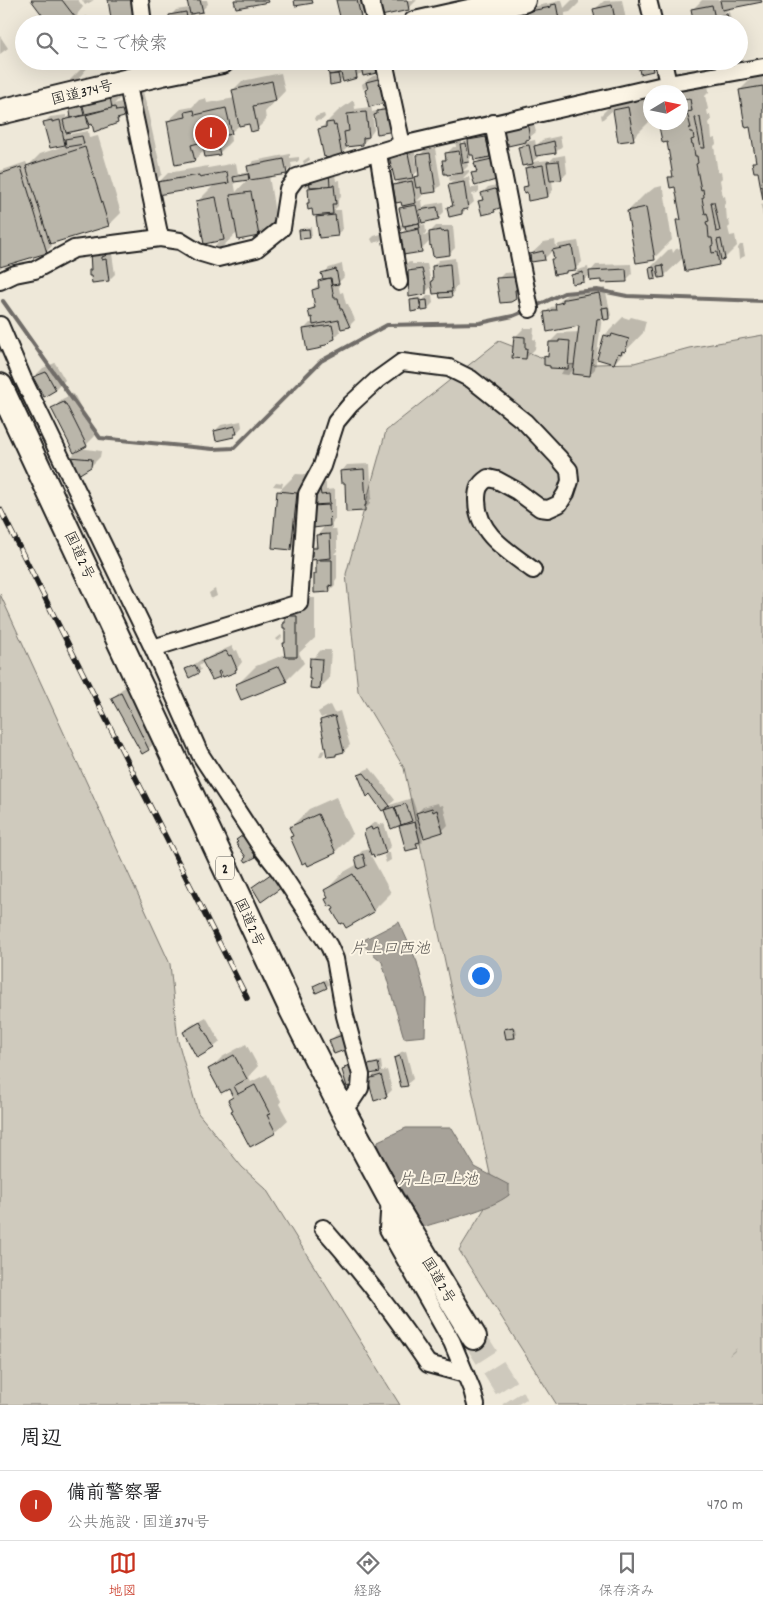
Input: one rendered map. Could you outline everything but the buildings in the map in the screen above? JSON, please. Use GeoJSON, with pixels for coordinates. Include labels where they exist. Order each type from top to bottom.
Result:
{"type":"FeatureCollection","features":[{"type":"Feature","properties":{"kind":"highway"},"geometry":{"type":"LineString","coordinates":[[455,15],[523,0]]}},
{"type":"Feature","properties":{"kind":"highway","name":"国道374号"},"geometry":{"type":"LineString","coordinates":[[0,112],[126,81],[146,70]]}},
{"type":"Feature","properties":{"kind":"highway","name":"国道2号"},"geometry":{"type":"LineString","coordinates":[[0,386],[264,951],[342,1109],[390,1198],[474,1337]]}},
{"type":"Feature","properties":{"kind":"street"},"geometry":{"type":"LineString","coordinates":[[140,0],[142,15]]}},
{"type":"Feature","properties":{"kind":"street"},"geometry":{"type":"LineString","coordinates":[[370,0],[374,15]]}},
{"type":"Feature","properties":{"kind":"street"},"geometry":{"type":"LineString","coordinates":[[648,0],[652,15]]}},
{"type":"Feature","properties":{"kind":"street"},"geometry":{"type":"LineString","coordinates":[[748,70],[763,67]]}},
{"type":"Feature","properties":{"kind":"street"},"geometry":{"type":"LineString","coordinates":[[386,70],[402,145]]}},
{"type":"Feature","properties":{"kind":"street"},"geometry":{"type":"LineString","coordinates":[[665,70],[668,84]]}},
{"type":"Feature","properties":{"kind":"street"},"geometry":{"type":"LineString","coordinates":[[0,281],[15,274],[35,270],[74,249],[160,238],[180,241],[198,252],[218,258],[256,249],[282,228],[288,189],[297,177],[402,145],[668,84],[746,70]]}},
{"type":"Feature","properties":{"kind":"street"},"geometry":{"type":"LineString","coordinates":[[126,81],[160,238]]}},
{"type":"Feature","properties":{"kind":"street"},"geometry":{"type":"LineString","coordinates":[[493,124],[530,309]]}},
{"type":"Feature","properties":{"kind":"street"},"geometry":{"type":"LineString","coordinates":[[378,153],[399,282]]}},
{"type":"Feature","properties":{"kind":"street"},"geometry":{"type":"LineString","coordinates":[[0,325],[23,379],[152,648],[200,754],[261,847],[323,935],[335,959],[345,1016],[361,1075],[360,1088],[352,1100],[342,1109]]}},
{"type":"Feature","properties":{"kind":"street"},"geometry":{"type":"LineString","coordinates":[[152,648],[299,603],[307,494],[322,466],[336,422],[351,404],[377,380],[402,362],[449,368],[471,379],[525,422],[569,470],[570,481],[566,493],[559,504],[548,509],[536,505],[517,491],[497,480],[488,478],[477,489],[480,521],[484,528],[499,544],[533,570]]}},
{"type":"Feature","properties":{"kind":"street"},"geometry":{"type":"LineString","coordinates":[[390,1198],[388,1229],[452,1342],[476,1405]]}},
{"type":"Feature","properties":{"kind":"street"},"geometry":{"type":"LineString","coordinates":[[323,1228],[362,1273],[428,1364],[465,1374]]}},
{"type":"Feature","properties":{"kind":"shaded area"},"geometry":{"type":"Polygon","coordinates":[[[763,335],[763,1405],[557,1405],[459,1250],[494,1193],[404,768],[358,691],[346,574],[386,431],[499,341],[561,365],[634,363],[689,348],[763,335]]]}},
{"type":"Feature","properties":{"kind":"shaded area"},"geometry":{"type":"Polygon","coordinates":[[[0,594],[170,964],[178,1041],[198,1113],[242,1167],[266,1189],[400,1405],[0,1405],[0,594]]]}},
{"type":"Feature","properties":{"kind":"water","name":"片上口西池"},"geometry":{"type":"Polygon","coordinates":[[[399,922],[417,962],[426,997],[425,1036],[404,1038],[382,962],[360,942],[399,922]]]}},
{"type":"Feature","properties":{"kind":"water","name":"片上口上池"},"geometry":{"type":"Polygon","coordinates":[[[406,1128],[452,1128],[475,1167],[509,1185],[509,1195],[480,1210],[423,1227],[378,1149],[378,1141],[406,1128]]]}},
{"type":"Feature","properties":{"kind":"waterway"},"geometry":{"type":"LineString","coordinates":[[534,307],[564,293],[597,290],[627,296],[763,301]]}},
{"type":"Feature","properties":{"kind":"waterway"},"geometry":{"type":"LineString","coordinates":[[3,301],[100,438],[213,449],[234,448],[321,361],[387,325],[480,323],[513,316],[525,311]]}},
{"type":"Feature","properties":{"kind":"tunnel"},"geometry":{"type":"LineString","coordinates":[[474,1337],[517,1405]]}},
{"type":"Feature","properties":{"kind":"railway"},"geometry":{"type":"LineString","coordinates":[[0,509],[247,998]]}},
{"type":"Feature","properties":{"kind":"place","name":"備前警察署"},"geometry":{"type":"Point","coordinates":[211,133]}}]}
